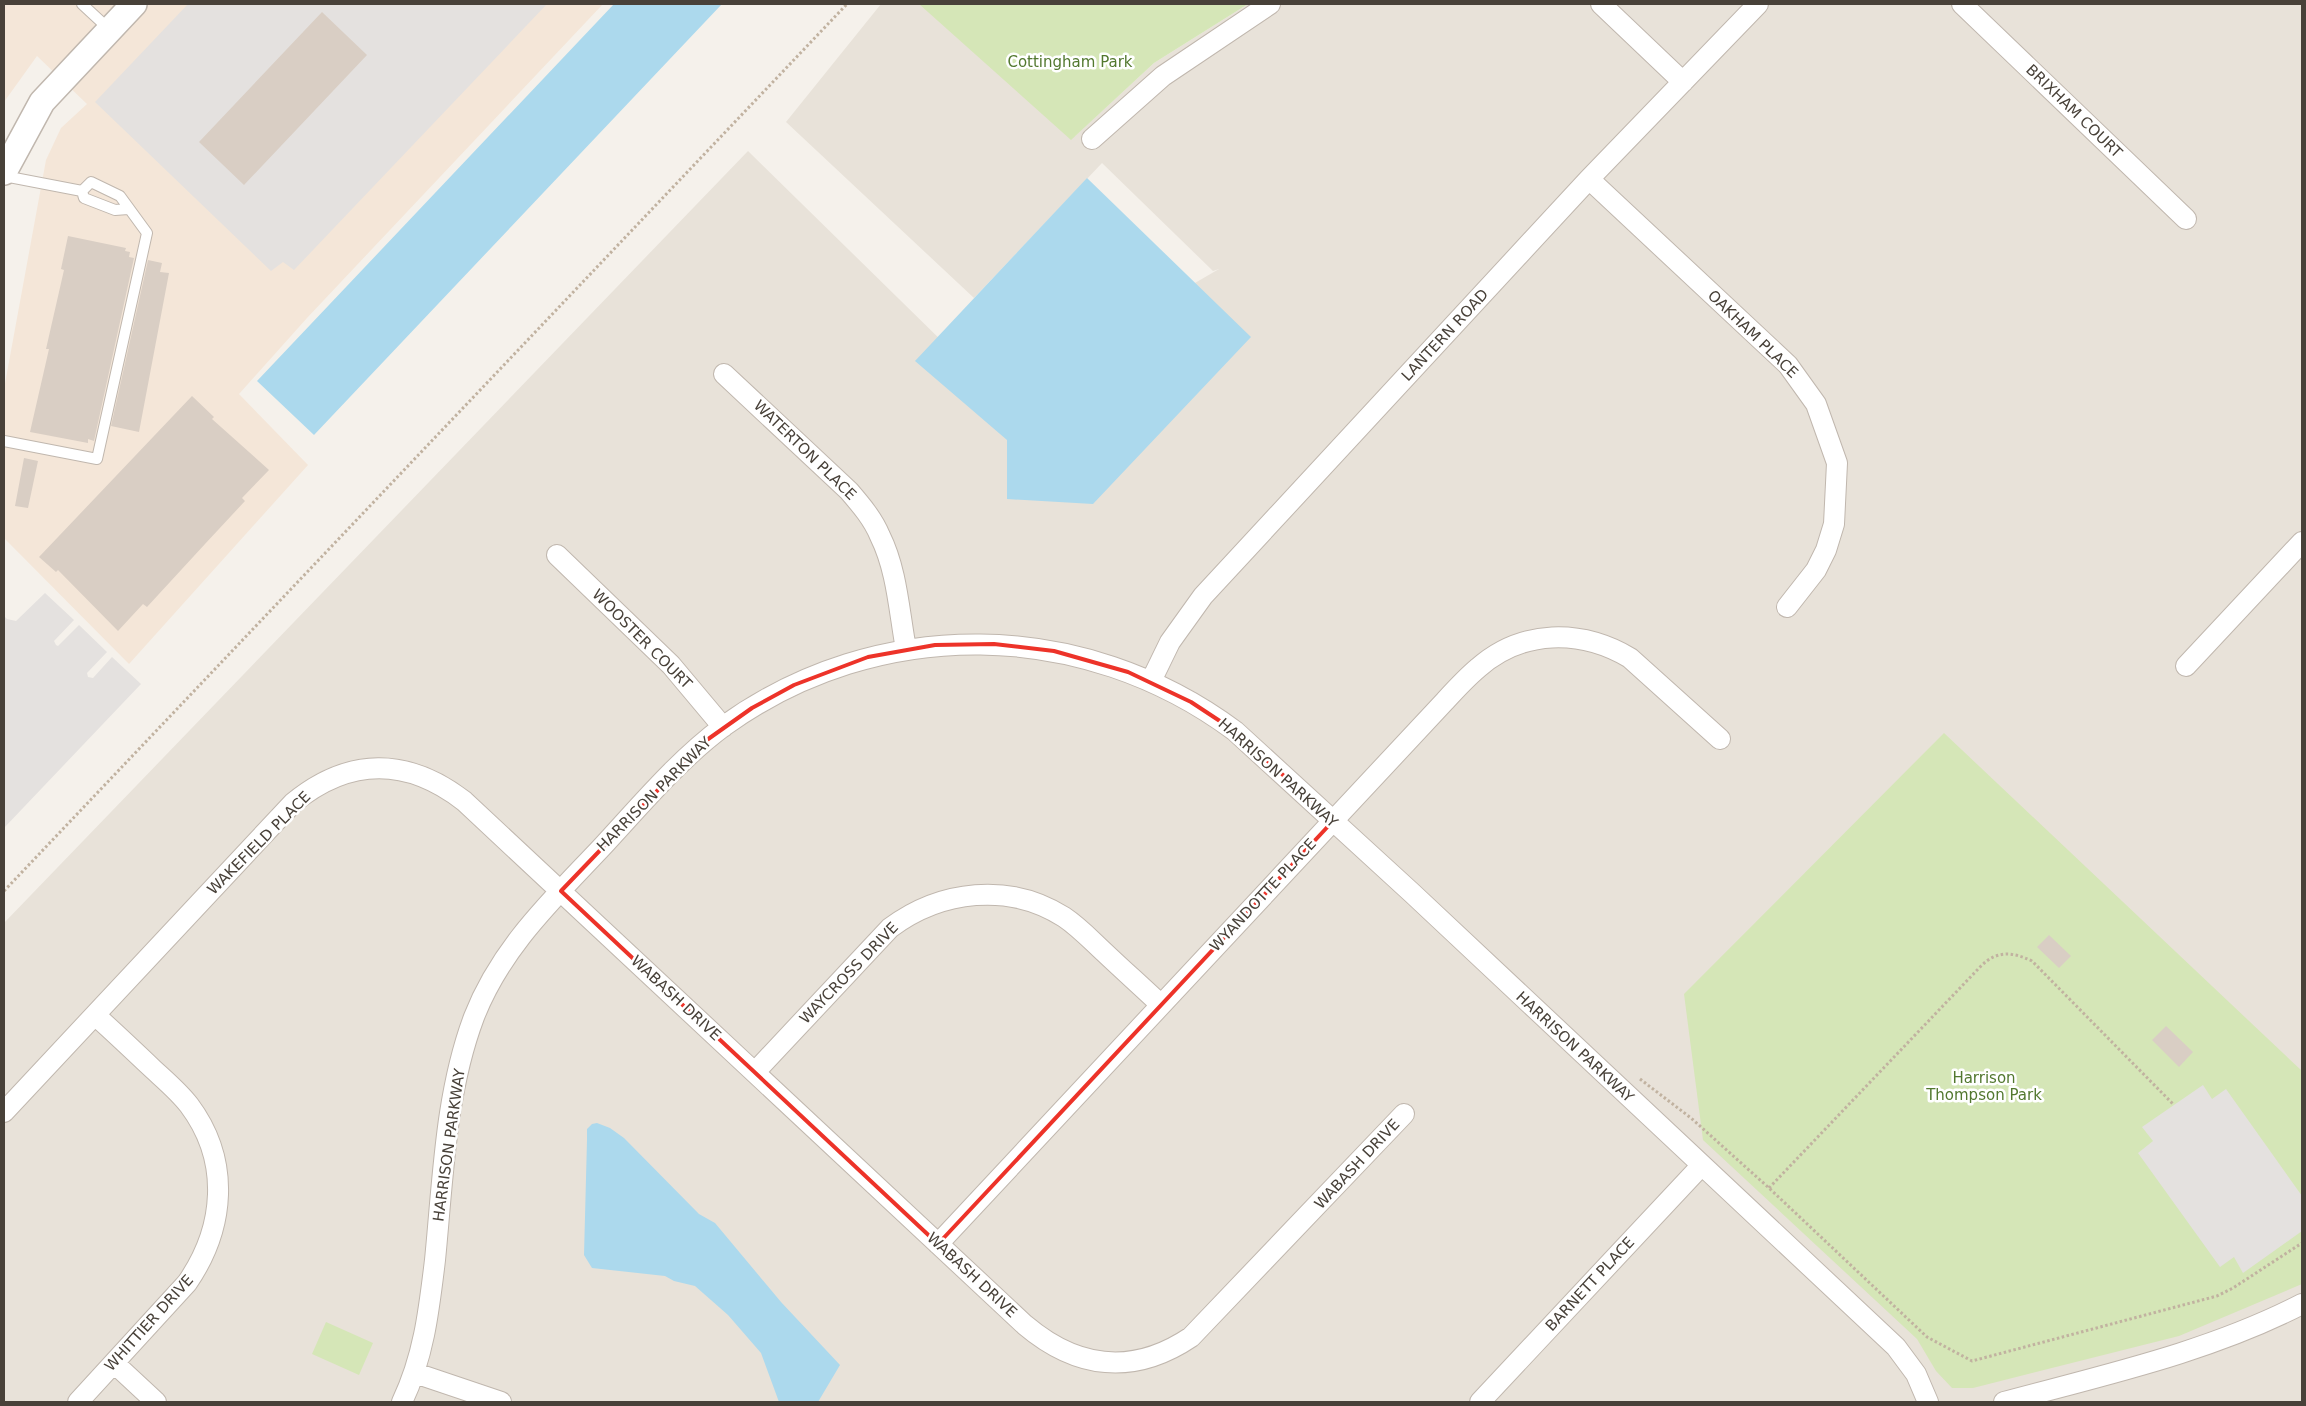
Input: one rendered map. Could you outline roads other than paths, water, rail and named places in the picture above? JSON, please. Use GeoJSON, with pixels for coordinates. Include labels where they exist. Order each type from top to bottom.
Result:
{"type":"FeatureCollection","features":[{"type":"Feature","properties":{"kind":"street"},"geometry":{"type":"LineString","coordinates":[[4,172],[42,102],[134,4]]}},
{"type":"Feature","properties":{"kind":"street"},"geometry":{"type":"LineString","coordinates":[[1092,139],[1163,76],[1270,4]]}},
{"type":"Feature","properties":{"kind":"street"},"geometry":{"type":"LineString","coordinates":[[1601,4],[1683,82]]}},
{"type":"Feature","properties":{"kind":"street","name":"LANTERN ROAD"},"geometry":{"type":"LineString","coordinates":[[1151,681],[1170,642],[1203,596],[1589,179],[1758,4]]}},
{"type":"Feature","properties":{"kind":"street","name":"BRIXHAM COURT"},"geometry":{"type":"LineString","coordinates":[[1962,4],[2186,219]]}},
{"type":"Feature","properties":{"kind":"street","name":"OAKHAM PLACE"},"geometry":{"type":"LineString","coordinates":[[1589,179],[1788,365],[1816,404],[1837,463],[1834,524],[1826,550],[1816,570],[1787,607]]}},
{"type":"Feature","properties":{"kind":"street","name":"WATERTON PLACE"},"geometry":{"type":"LineString","coordinates":[[724,374],[849,491],[872,521],[888,557],[906,649]]}},
{"type":"Feature","properties":{"kind":"street"},"geometry":{"type":"LineString","coordinates":[[2186,666],[2302,542]]}},
{"type":"Feature","properties":{"kind":"street","name":"WOOSTER COURT"},"geometry":{"type":"LineString","coordinates":[[557,555],[671,664],[723,727]]}},
{"type":"Feature","properties":{"kind":"street","name":"WYANDOTTE PLACE"},"geometry":{"type":"LineString","coordinates":[[938,1244],[1160,1004],[1478,667],[1514,646],[1548,637],[1579,638],[1614,648],[1648,673],[1720,739]]}},
{"type":"Feature","properties":{"kind":"street","name":"HARRISON PARKWAY"},"geometry":{"type":"LineString","coordinates":[[402,1402],[415,1373],[429,1318],[451,1111],[465,1043],[482,997],[505,955],[527,927],[663,781],[723,727],[770,698],[803,681],[868,657],[906,649],[973,644],[1014,646],[1054,652],[1105,664],[1151,681],[1191,702],[1235,731],[1896,1347],[1916,1374],[1928,1402]]}},
{"type":"Feature","properties":{"kind":"street","name":"WAKEFIELD PLACE"},"geometry":{"type":"LineString","coordinates":[[4,1112],[294,803],[308,791],[339,775],[372,769],[389,769],[409,772],[435,781],[464,801],[560,891]]}},
{"type":"Feature","properties":{"kind":"street","name":"WABASH DRIVE"},"geometry":{"type":"LineString","coordinates":[[560,891],[1025,1325],[1058,1349],[1072,1355],[1098,1361],[1142,1360],[1178,1346],[1200,1330],[1404,1114]]}},
{"type":"Feature","properties":{"kind":"street","name":"WAYCROSS DRIVE"},"geometry":{"type":"LineString","coordinates":[[755,1072],[890,928],[905,917],[926,906],[952,897],[979,895],[1008,896],[1024,899],[1056,913],[1077,927],[1160,1004]]}},
{"type":"Feature","properties":{"kind":"street","name":"WHITTIER DRIVE"},"geometry":{"type":"LineString","coordinates":[[78,1402],[182,1289],[200,1265],[213,1230],[218,1187],[217,1171],[210,1144],[188,1104],[95,1015]]}},
{"type":"Feature","properties":{"kind":"street","name":"BARNETT PLACE"},"geometry":{"type":"LineString","coordinates":[[1480,1402],[1701,1166]]}},
{"type":"Feature","properties":{"kind":"street"},"geometry":{"type":"LineString","coordinates":[[2004,1402],[2186,1351],[2246,1330],[2302,1304]]}},
{"type":"Feature","properties":{"kind":"street"},"geometry":{"type":"LineString","coordinates":[[114,1363],[156,1402]]}},
{"type":"Feature","properties":{"kind":"street"},"geometry":{"type":"LineString","coordinates":[[415,1373],[501,1402]]}},
{"type":"Feature","properties":{"kind":"lane"},"geometry":{"type":"LineString","coordinates":[[82,4],[110,30]]}},
{"type":"Feature","properties":{"kind":"lane"},"geometry":{"type":"LineString","coordinates":[[4,176],[82,191]]}},
{"type":"Feature","properties":{"kind":"lane"},"geometry":{"type":"LineString","coordinates":[[4,441],[97,459],[147,233],[120,196],[91,182],[82,191]]}},
{"type":"Feature","properties":{"kind":"lane"},"geometry":{"type":"LineString","coordinates":[[82,191],[84,198],[115,210],[128,209]]}},
{"type":"Feature","properties":{"kind":"water"},"geometry":{"type":"Polygon","coordinates":[[[614,4],[722,4],[314,435],[257,381],[614,4]]]}},
{"type":"Feature","properties":{"kind":"water"},"geometry":{"type":"Polygon","coordinates":[[[1087,178],[1251,337],[1093,504],[1007,499],[1007,440],[915,361],[1087,178]]]}},
{"type":"Feature","properties":{"kind":"water"},"geometry":{"type":"Polygon","coordinates":[[[597,1123],[610,1128],[624,1138],[699,1214],[715,1223],[781,1302],[840,1365],[818,1402],[779,1402],[761,1353],[728,1315],[695,1286],[674,1281],[665,1276],[592,1268],[584,1255],[587,1129],[592,1124],[597,1123]]]}},
{"type":"Feature","properties":{"kind":"park label","name":"Cottingham Park"},"geometry":{"type":"Point","coordinates":[1070,62]}},
{"type":"Feature","properties":{"kind":"park label","name":"Harrison Thompson Park"},"geometry":{"type":"Point","coordinates":[1984,1086]}}]}
